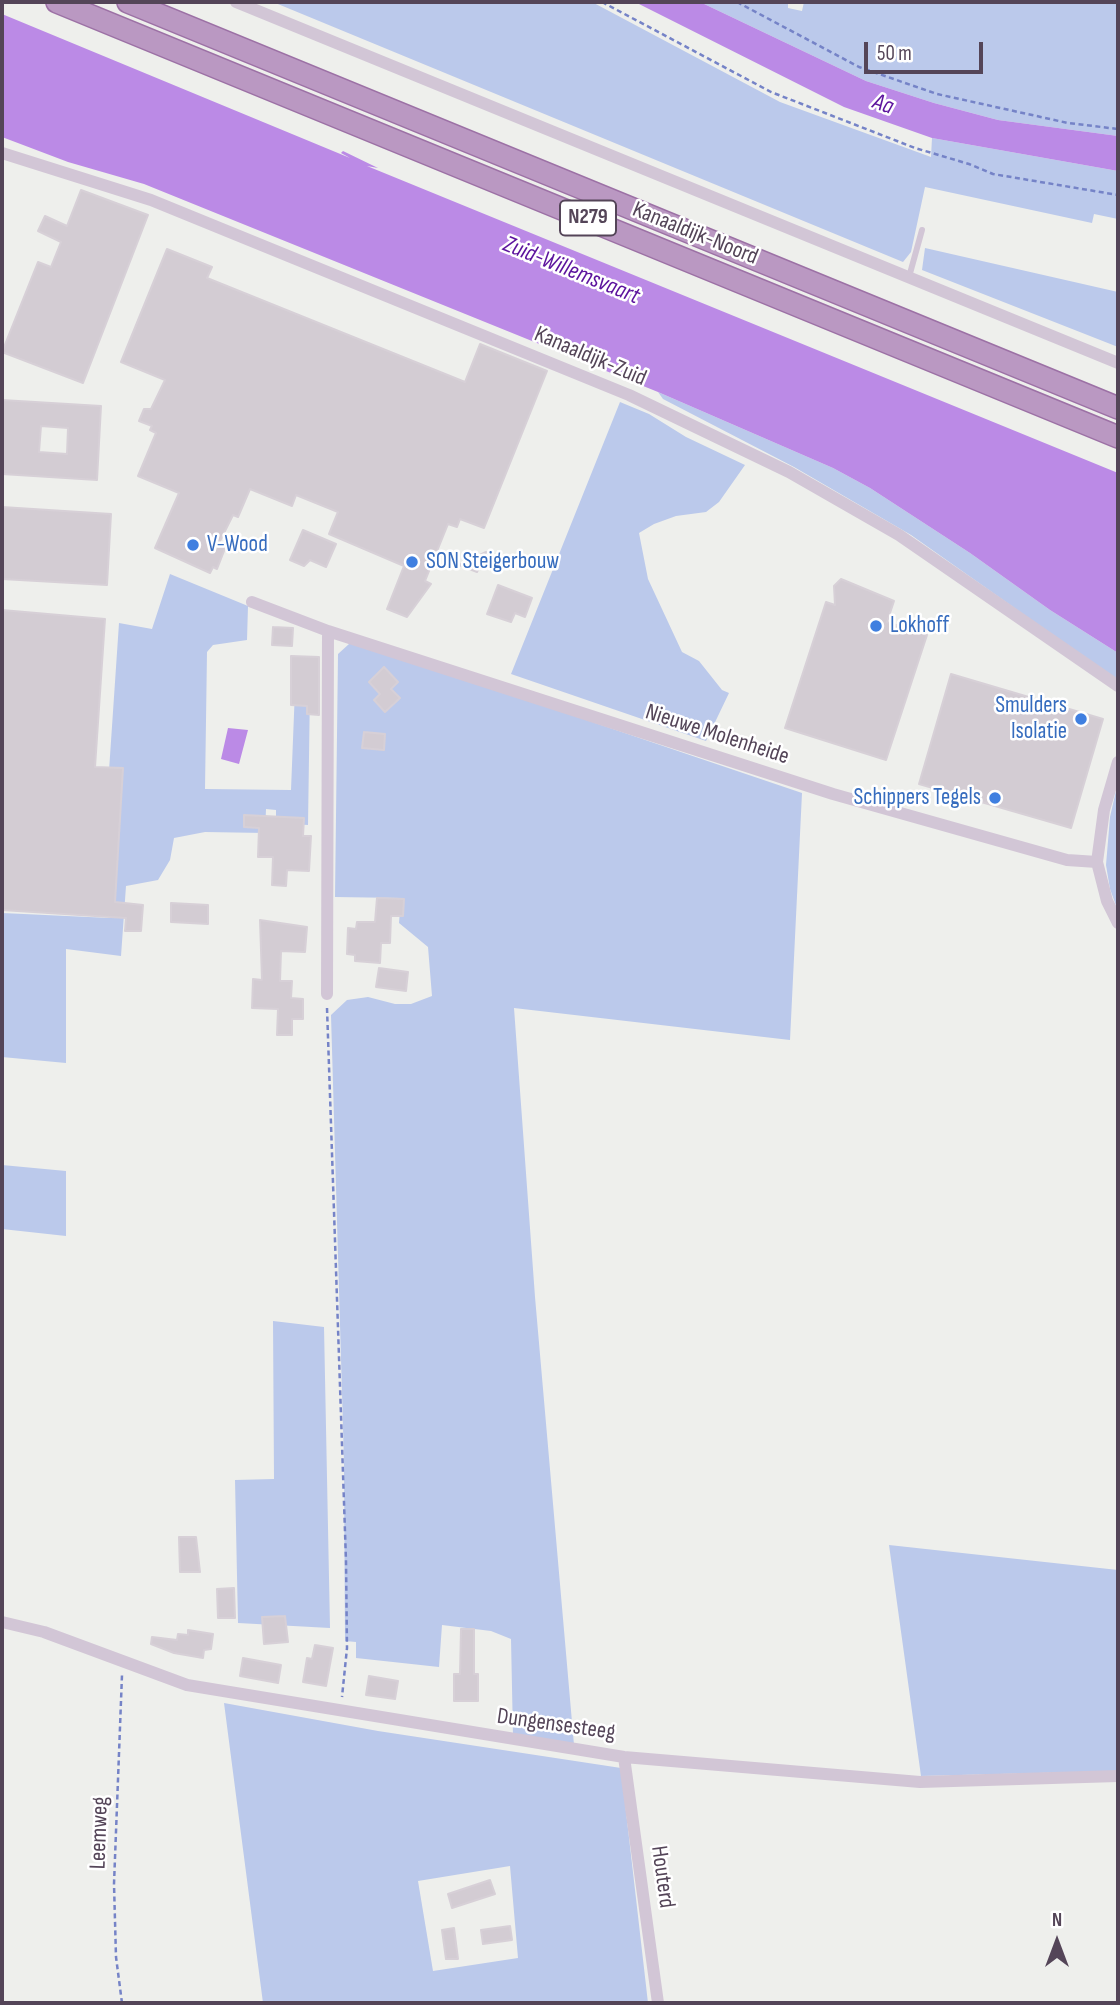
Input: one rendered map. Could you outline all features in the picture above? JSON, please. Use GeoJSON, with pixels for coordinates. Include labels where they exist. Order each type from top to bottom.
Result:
{"type":"FeatureCollection","features":[{"type":"Feature","properties":{"kind":"highway","name":"Kanaaldijk-Noord"},"geometry":{"type":"LineString","coordinates":[[57,2],[1118,437]]}},
{"type":"Feature","properties":{"kind":"highway","name":"Kanaaldijk-Noord"},"geometry":{"type":"LineString","coordinates":[[128,2],[1118,408]]}},
{"type":"Feature","properties":{"kind":"street","name":"Kanaaldijk-Noord"},"geometry":{"type":"LineString","coordinates":[[236,2],[1118,363]]}},
{"type":"Feature","properties":{"kind":"street","name":"Kanaaldijk-Zuid"},"geometry":{"type":"LineString","coordinates":[[2,153],[79,175],[173,208],[629,395],[789,472],[899,535],[1118,686]]}},
{"type":"Feature","properties":{"kind":"street","name":"Nieuwe Molenheide"},"geometry":{"type":"LineString","coordinates":[[251,602],[328,631],[833,794],[1067,860],[1097,862]]}},
{"type":"Feature","properties":{"kind":"street"},"geometry":{"type":"LineString","coordinates":[[327,994],[328,631]]}},
{"type":"Feature","properties":{"kind":"street"},"geometry":{"type":"LineString","coordinates":[[1118,762],[1104,810],[1097,862],[1107,901],[1118,923]]}},
{"type":"Feature","properties":{"kind":"street","name":"Dungensesteeg"},"geometry":{"type":"LineString","coordinates":[[2,1622],[44,1632],[187,1685],[624,1757],[920,1782],[1118,1776]]}},
{"type":"Feature","properties":{"kind":"street","name":"Houterd"},"geometry":{"type":"LineString","coordinates":[[624,1757],[658,2003]]}},
{"type":"Feature","properties":{"kind":"lane"},"geometry":{"type":"LineString","coordinates":[[909,278],[922,230]]}},
{"type":"Feature","properties":{"kind":"path"},"geometry":{"type":"LineString","coordinates":[[602,2],[771,92],[915,148],[993,174],[1118,195]]}},
{"type":"Feature","properties":{"kind":"path"},"geometry":{"type":"LineString","coordinates":[[737,2],[859,67],[937,94],[1068,123],[1118,129]]}},
{"type":"Feature","properties":{"kind":"path"},"geometry":{"type":"LineString","coordinates":[[327,994],[346,1561],[347,1647],[341,1712]]}},
{"type":"Feature","properties":{"kind":"path","name":"Leemweg"},"geometry":{"type":"LineString","coordinates":[[122,2003],[116,1957],[114,1884],[123,1663]]}},
{"type":"Feature","properties":{"kind":"shaded area"},"geometry":{"type":"Polygon","coordinates":[[[273,2],[592,2],[780,102],[931,157],[932,138],[1118,171],[1118,219],[1094,214],[1092,223],[925,187],[911,252],[903,262],[273,2]]]}},
{"type":"Feature","properties":{"kind":"shaded area"},"geometry":{"type":"Polygon","coordinates":[[[700,2],[788,2],[788,8],[802,11],[804,2],[1118,2],[1118,136],[998,120],[934,103],[866,81],[700,2]]]}},
{"type":"Feature","properties":{"kind":"shaded area"},"geometry":{"type":"Polygon","coordinates":[[[925,248],[1118,292],[1118,347],[922,270],[925,248]]]}},
{"type":"Feature","properties":{"kind":"shaded area"},"geometry":{"type":"Polygon","coordinates":[[[658,392],[833,468],[870,488],[1118,653],[1118,681],[911,535],[794,467],[663,399],[658,392]]]}},
{"type":"Feature","properties":{"kind":"shaded area"},"geometry":{"type":"Polygon","coordinates":[[[620,402],[649,414],[686,437],[745,465],[719,502],[706,512],[676,516],[639,533],[648,579],[682,652],[699,661],[722,690],[729,693],[706,741],[511,674],[620,402]]]}},
{"type":"Feature","properties":{"kind":"shaded area"},"geometry":{"type":"Polygon","coordinates":[[[170,574],[248,606],[247,640],[213,645],[207,652],[205,789],[291,790],[295,689],[310,689],[308,825],[276,823],[276,810],[266,809],[265,833],[205,832],[174,838],[170,860],[158,880],[126,886],[121,956],[66,949],[66,1063],[2,1057],[2,913],[110,918],[106,815],[119,623],[152,629],[170,574]]]}},
{"type":"Feature","properties":{"kind":"shaded area"},"geometry":{"type":"Polygon","coordinates":[[[359,643],[802,793],[790,1040],[514,1008],[535,1297],[574,1745],[513,1736],[511,1639],[491,1631],[442,1625],[439,1667],[356,1658],[356,1642],[345,1641],[344,1462],[331,1015],[347,1000],[368,997],[395,1004],[411,1004],[432,996],[428,947],[399,923],[401,898],[335,897],[338,654],[349,644],[359,643]]]}},
{"type":"Feature","properties":{"kind":"shaded area"},"geometry":{"type":"Polygon","coordinates":[[[1118,782],[1118,911],[1110,889],[1106,865],[1110,817],[1118,782]]]}},
{"type":"Feature","properties":{"kind":"shaded area"},"geometry":{"type":"Polygon","coordinates":[[[2,1165],[66,1171],[66,1236],[2,1229],[2,1165]]]}},
{"type":"Feature","properties":{"kind":"shaded area"},"geometry":{"type":"Polygon","coordinates":[[[273,1321],[324,1327],[330,1628],[238,1623],[235,1480],[274,1479],[273,1321]]]}},
{"type":"Feature","properties":{"kind":"shaded area"},"geometry":{"type":"Polygon","coordinates":[[[889,1545],[1118,1570],[1118,1771],[921,1776],[889,1545]]]}},
{"type":"Feature","properties":{"kind":"shaded area"},"geometry":{"type":"Polygon","coordinates":[[[224,1703],[378,1731],[621,1768],[648,2003],[263,2003],[224,1703]],[[510,1866],[418,1881],[433,1971],[518,1958],[510,1866]]]}},
{"type":"Feature","properties":{"kind":"water","name":"Aa"},"geometry":{"type":"Polygon","coordinates":[[[635,2],[700,2],[866,81],[934,103],[998,120],[1118,136],[1118,171],[932,138],[844,107],[635,2]]]}},
{"type":"Feature","properties":{"kind":"water","name":"Zuid-Willemsvaart"},"geometry":{"type":"Polygon","coordinates":[[[2,14],[350,158],[341,153],[343,151],[378,168],[367,166],[1118,473],[1118,653],[870,488],[833,468],[658,392],[144,184],[68,162],[2,137],[2,14]]]}},
{"type":"Feature","properties":{"kind":"water"},"geometry":{"type":"Polygon","coordinates":[[[228,728],[248,730],[239,764],[221,759],[228,728]]]}},
{"type":"Feature","properties":{"kind":"building"},"geometry":{"type":"Polygon","coordinates":[[[81,190],[148,215],[83,383],[2,352],[38,262],[51,267],[61,242],[38,231],[45,216],[67,226],[81,190]]]}},
{"type":"Feature","properties":{"kind":"building"},"geometry":{"type":"Polygon","coordinates":[[[167,249],[212,267],[207,278],[465,382],[480,344],[547,371],[484,528],[460,519],[457,527],[448,524],[425,581],[431,584],[407,617],[387,609],[404,566],[329,534],[338,512],[296,495],[292,506],[250,489],[238,517],[233,515],[219,543],[226,546],[217,569],[213,567],[210,573],[155,548],[179,493],[138,476],[156,433],[150,430],[152,426],[139,421],[144,409],[151,409],[165,380],[121,362],[167,249]]]}},
{"type":"Feature","properties":{"kind":"building"},"geometry":{"type":"Polygon","coordinates":[[[2,400],[101,406],[97,480],[2,474],[2,400]],[[41,426],[39,452],[67,454],[68,428],[41,426]]]}},
{"type":"Feature","properties":{"kind":"building"},"geometry":{"type":"Polygon","coordinates":[[[2,507],[111,514],[107,585],[2,579],[2,507]]]}},
{"type":"Feature","properties":{"kind":"building"},"geometry":{"type":"Polygon","coordinates":[[[303,530],[336,544],[326,567],[310,560],[304,566],[290,560],[303,530]]]}},
{"type":"Feature","properties":{"kind":"building"},"geometry":{"type":"Polygon","coordinates":[[[486,552],[477,572],[459,565],[486,552]]]}},
{"type":"Feature","properties":{"kind":"building"},"geometry":{"type":"Polygon","coordinates":[[[841,579],[894,601],[887,622],[927,635],[886,760],[785,728],[826,602],[835,605],[834,586],[841,579]]]}},
{"type":"Feature","properties":{"kind":"building"},"geometry":{"type":"Polygon","coordinates":[[[498,585],[532,598],[525,617],[515,613],[511,622],[487,614],[498,585]]]}},
{"type":"Feature","properties":{"kind":"building"},"geometry":{"type":"Polygon","coordinates":[[[2,610],[105,619],[95,767],[123,768],[115,902],[143,905],[141,931],[125,931],[126,918],[2,910],[2,610]]]}},
{"type":"Feature","properties":{"kind":"building"},"geometry":{"type":"Polygon","coordinates":[[[273,627],[293,628],[292,646],[272,645],[273,627]]]}},
{"type":"Feature","properties":{"kind":"building"},"geometry":{"type":"Polygon","coordinates":[[[291,656],[319,657],[319,715],[307,714],[307,706],[291,705],[291,656]]]}},
{"type":"Feature","properties":{"kind":"building"},"geometry":{"type":"Polygon","coordinates":[[[384,667],[398,682],[391,689],[400,698],[385,712],[374,700],[380,694],[369,682],[384,667]]]}},
{"type":"Feature","properties":{"kind":"building"},"geometry":{"type":"Polygon","coordinates":[[[951,674],[1103,719],[1071,828],[919,784],[951,674]]]}},
{"type":"Feature","properties":{"kind":"building"},"geometry":{"type":"Polygon","coordinates":[[[364,732],[385,734],[384,750],[362,748],[364,732]]]}},
{"type":"Feature","properties":{"kind":"building"},"geometry":{"type":"Polygon","coordinates":[[[244,815],[304,818],[303,836],[311,836],[309,871],[287,870],[286,886],[272,885],[273,857],[258,857],[259,828],[244,827],[244,815]]]}},
{"type":"Feature","properties":{"kind":"building"},"geometry":{"type":"Polygon","coordinates":[[[377,898],[404,899],[403,916],[391,916],[390,943],[381,943],[380,963],[355,961],[355,955],[347,954],[348,928],[356,929],[357,922],[375,922],[377,898]]]}},
{"type":"Feature","properties":{"kind":"building"},"geometry":{"type":"Polygon","coordinates":[[[171,903],[208,905],[208,924],[171,922],[171,903]]]}},
{"type":"Feature","properties":{"kind":"building"},"geometry":{"type":"Polygon","coordinates":[[[260,920],[307,927],[305,952],[281,951],[280,981],[292,981],[291,998],[303,999],[303,1019],[292,1019],[292,1035],[277,1035],[278,1009],[252,1008],[253,979],[262,980],[260,920]]]}},
{"type":"Feature","properties":{"kind":"building"},"geometry":{"type":"Polygon","coordinates":[[[379,968],[408,972],[406,991],[376,987],[379,968]]]}},
{"type":"Feature","properties":{"kind":"building"},"geometry":{"type":"Polygon","coordinates":[[[179,1537],[196,1537],[200,1572],[180,1572],[179,1537]]]}},
{"type":"Feature","properties":{"kind":"building"},"geometry":{"type":"Polygon","coordinates":[[[234,1588],[235,1618],[218,1618],[217,1589],[234,1588]]]}},
{"type":"Feature","properties":{"kind":"building"},"geometry":{"type":"Polygon","coordinates":[[[285,1616],[288,1642],[264,1644],[262,1617],[285,1616]]]}},
{"type":"Feature","properties":{"kind":"building"},"geometry":{"type":"Polygon","coordinates":[[[461,1629],[474,1629],[474,1674],[478,1674],[478,1701],[454,1701],[454,1674],[460,1674],[461,1629]]]}},
{"type":"Feature","properties":{"kind":"building"},"geometry":{"type":"Polygon","coordinates":[[[188,1630],[213,1634],[211,1649],[204,1650],[203,1658],[174,1653],[151,1644],[152,1637],[177,1640],[178,1634],[188,1635],[188,1630]]]}},
{"type":"Feature","properties":{"kind":"building"},"geometry":{"type":"Polygon","coordinates":[[[315,1645],[333,1648],[326,1686],[303,1682],[307,1658],[312,1659],[315,1645]]]}},
{"type":"Feature","properties":{"kind":"building"},"geometry":{"type":"Polygon","coordinates":[[[243,1658],[281,1665],[278,1683],[240,1676],[243,1658]]]}},
{"type":"Feature","properties":{"kind":"building"},"geometry":{"type":"Polygon","coordinates":[[[369,1676],[398,1681],[395,1699],[366,1695],[369,1676]]]}},
{"type":"Feature","properties":{"kind":"building"},"geometry":{"type":"Polygon","coordinates":[[[490,1880],[495,1894],[452,1908],[448,1894],[490,1880]]]}},
{"type":"Feature","properties":{"kind":"building"},"geometry":{"type":"Polygon","coordinates":[[[510,1926],[512,1940],[483,1944],[481,1930],[510,1926]]]}},
{"type":"Feature","properties":{"kind":"building"},"geometry":{"type":"Polygon","coordinates":[[[454,1928],[458,1959],[446,1959],[442,1930],[454,1928]]]}},
{"type":"Feature","properties":{"kind":"place","name":"V-Wood"},"geometry":{"type":"Point","coordinates":[193,545]}},
{"type":"Feature","properties":{"kind":"place","name":"SON Steigerbouw"},"geometry":{"type":"Point","coordinates":[412,562]}},
{"type":"Feature","properties":{"kind":"place","name":"Lokhoff"},"geometry":{"type":"Point","coordinates":[876,626]}},
{"type":"Feature","properties":{"kind":"place","name":"Smulders Isolatie"},"geometry":{"type":"Point","coordinates":[1081,719]}},
{"type":"Feature","properties":{"kind":"place","name":"Schippers Tegels"},"geometry":{"type":"Point","coordinates":[995,798]}}]}
